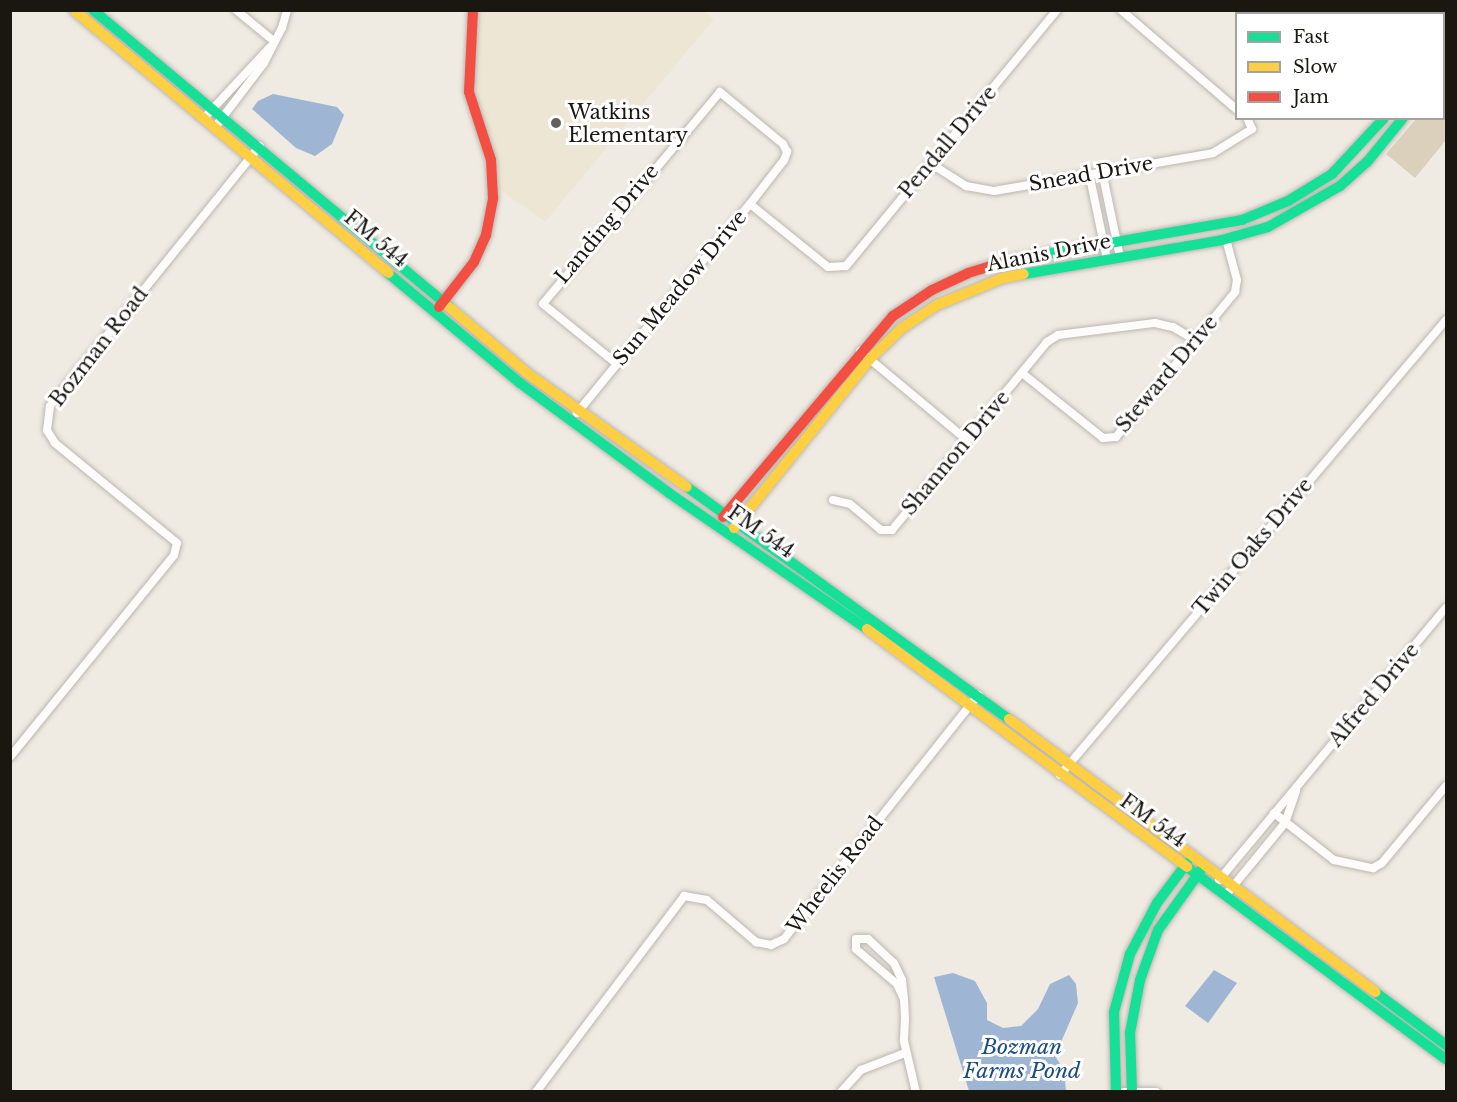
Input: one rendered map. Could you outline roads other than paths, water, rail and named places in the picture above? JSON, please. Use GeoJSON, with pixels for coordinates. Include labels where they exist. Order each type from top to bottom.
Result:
{"type":"FeatureCollection","features":[{"type":"Feature","properties":{"kind":"main road","name":"FM 544"},"geometry":{"type":"LineString","coordinates":[[74,10],[103,19],[224,116],[438,308],[578,411],[726,513],[978,695],[1446,1044]]}},
{"type":"Feature","properties":{"kind":"main road","name":"FM 544"},"geometry":{"type":"LineString","coordinates":[[93,10],[205,117],[438,308],[570,421],[730,532],[970,705],[1060,775],[1446,1059]]}},
{"type":"Feature","properties":{"kind":"main road"},"geometry":{"type":"LineString","coordinates":[[438,308],[480,250],[493,198],[491,160],[468,85],[473,10]]}},
{"type":"Feature","properties":{"kind":"main road","name":"Alanis Drive"},"geometry":{"type":"LineString","coordinates":[[718,524],[860,351],[893,316],[968,273],[1010,261],[1242,220],[1288,201],[1332,174],[1382,120]]}},
{"type":"Feature","properties":{"kind":"main road","name":"Alanis Drive"},"geometry":{"type":"LineString","coordinates":[[730,532],[870,359],[902,328],[972,288],[1003,278],[1226,239],[1268,227],[1340,186],[1367,162],[1401,120]]}},
{"type":"Feature","properties":{"kind":"main road"},"geometry":{"type":"LineString","coordinates":[[1116,1092],[1112,1036],[1121,983],[1140,932],[1193,855]]}},
{"type":"Feature","properties":{"kind":"main road"},"geometry":{"type":"LineString","coordinates":[[1132,1091],[1130,1041],[1137,988],[1158,930],[1206,865]]}},
{"type":"Feature","properties":{"kind":"main road"},"geometry":{"type":"LineString","coordinates":[[1121,983],[1137,988]]}},
{"type":"Feature","properties":{"kind":"street"},"geometry":{"type":"LineString","coordinates":[[236,10],[275,42]]}},
{"type":"Feature","properties":{"kind":"street"},"geometry":{"type":"LineString","coordinates":[[216,126],[275,42],[286,10]]}},
{"type":"Feature","properties":{"kind":"street","name":"Pendall Drive"},"geometry":{"type":"LineString","coordinates":[[750,204],[828,267],[837,269],[846,266],[1056,10]]}},
{"type":"Feature","properties":{"kind":"street"},"geometry":{"type":"LineString","coordinates":[[1121,10],[1235,108]]}},
{"type":"Feature","properties":{"kind":"street"},"geometry":{"type":"LineString","coordinates":[[205,117],[275,42]]}},
{"type":"Feature","properties":{"kind":"street","name":"Sun Meadow Drive"},"geometry":{"type":"LineString","coordinates":[[570,421],[750,204],[787,152],[783,144],[720,92]]}},
{"type":"Feature","properties":{"kind":"street","name":"Landing Drive"},"geometry":{"type":"LineString","coordinates":[[617,364],[543,304],[720,92]]}},
{"type":"Feature","properties":{"kind":"street","name":"Snead Drive"},"geometry":{"type":"LineString","coordinates":[[930,163],[966,186],[994,191],[1213,153],[1252,129],[1248,120]]}},
{"type":"Feature","properties":{"kind":"street","name":"Bozman Road"},"geometry":{"type":"LineString","coordinates":[[10,757],[174,555],[177,543],[55,443],[47,430],[50,406],[260,146]]}},
{"type":"Feature","properties":{"kind":"street"},"geometry":{"type":"LineString","coordinates":[[1102,171],[1120,257]]}},
{"type":"Feature","properties":{"kind":"street"},"geometry":{"type":"LineString","coordinates":[[1089,173],[1107,259]]}},
{"type":"Feature","properties":{"kind":"street","name":"Steward Drive"},"geometry":{"type":"LineString","coordinates":[[1022,373],[1100,436],[1110,439],[1196,341],[1237,286],[1226,239]]}},
{"type":"Feature","properties":{"kind":"street","name":"Twin Oaks Drive"},"geometry":{"type":"LineString","coordinates":[[1060,775],[1446,320]]}},
{"type":"Feature","properties":{"kind":"street","name":"Shannon Drive"},"geometry":{"type":"LineString","coordinates":[[833,500],[850,504],[881,530],[889,531],[1047,342],[1058,335],[1155,323],[1173,327],[1196,341]]}},
{"type":"Feature","properties":{"kind":"street"},"geometry":{"type":"LineString","coordinates":[[860,351],[967,440]]}},
{"type":"Feature","properties":{"kind":"street","name":"Alfred Drive"},"geometry":{"type":"LineString","coordinates":[[1213,888],[1446,608]]}},
{"type":"Feature","properties":{"kind":"street","name":"Wheelis Road"},"geometry":{"type":"LineString","coordinates":[[536,1092],[684,896],[707,900],[756,942],[771,945],[784,939],[978,695]]}},
{"type":"Feature","properties":{"kind":"street","name":"Alfred Drive"},"geometry":{"type":"LineString","coordinates":[[1225,896],[1285,823],[1301,782]]}},
{"type":"Feature","properties":{"kind":"street"},"geometry":{"type":"LineString","coordinates":[[1274,813],[1334,860],[1373,868],[1382,863],[1446,786]]}},
{"type":"Feature","properties":{"kind":"street"},"geometry":{"type":"LineString","coordinates":[[904,999],[897,984],[856,949],[856,939],[866,938],[894,963],[902,980],[904,999],[905,1053],[916,1092]]}},
{"type":"Feature","properties":{"kind":"street"},"geometry":{"type":"LineString","coordinates":[[841,1092],[861,1070],[905,1053]]}},
{"type":"Feature","properties":{"kind":"street"},"geometry":{"type":"LineString","coordinates":[[1124,1092],[1156,1092]]}},
{"type":"Feature","properties":{"kind":"water"},"geometry":{"type":"Polygon","coordinates":[[[273,94],[337,107],[344,115],[332,144],[315,156],[296,148],[252,109],[258,101],[273,94]]]}},
{"type":"Feature","properties":{"kind":"water"},"geometry":{"type":"Polygon","coordinates":[[[1214,970],[1237,983],[1208,1023],[1185,1006],[1214,970]]]}},
{"type":"Feature","properties":{"kind":"water","name":"Bozman Farms Pond"},"geometry":{"type":"Polygon","coordinates":[[[953,973],[975,981],[987,1003],[987,1020],[1003,1028],[1021,1026],[1038,1009],[1050,984],[1069,975],[1076,984],[1078,1003],[1055,1056],[1064,1070],[1066,1091],[969,1091],[934,977],[953,973]]]}},
{"type":"Feature","properties":{"kind":"place","name":"Watkins Elementary"},"geometry":{"type":"Point","coordinates":[556,123]}}]}
